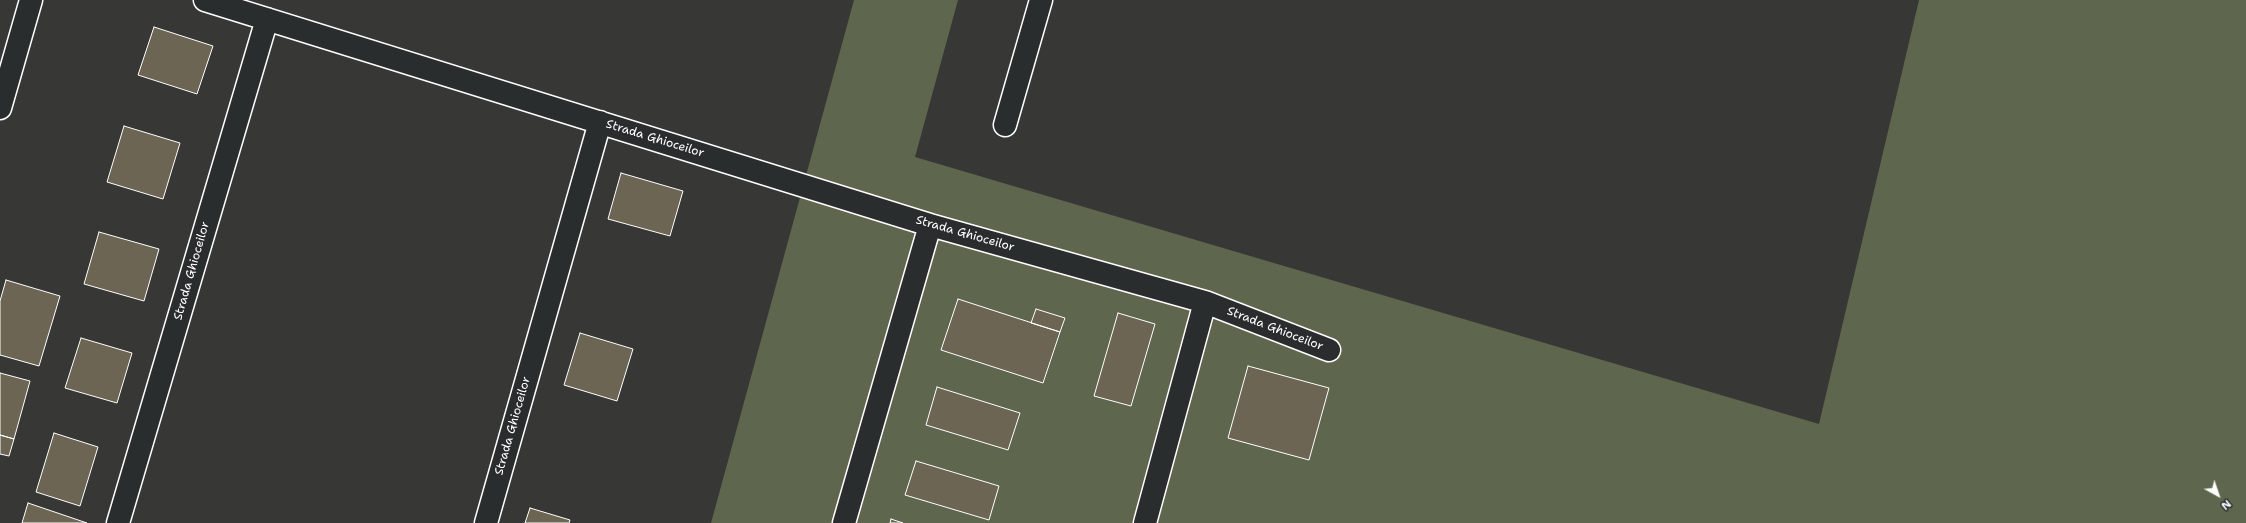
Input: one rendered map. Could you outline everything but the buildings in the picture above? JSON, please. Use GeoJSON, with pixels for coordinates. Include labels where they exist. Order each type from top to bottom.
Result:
{"type":"FeatureCollection","features":[{"type":"Feature","properties":{"kind":"street"},"geometry":{"type":"LineString","coordinates":[[0,108],[31,0]]}},
{"type":"Feature","properties":{"kind":"street","name":"Strada Ghioceilor"},"geometry":{"type":"LineString","coordinates":[[205,0],[930,225],[1205,302],[1329,350]]}},
{"type":"Feature","properties":{"kind":"street"},"geometry":{"type":"LineString","coordinates":[[1005,125],[1041,0]]}},
{"type":"Feature","properties":{"kind":"street","name":"Strada Ghioceilor"},"geometry":{"type":"LineString","coordinates":[[118,523],[267,19]]}},
{"type":"Feature","properties":{"kind":"street","name":"Strada Ghioceilor"},"geometry":{"type":"LineString","coordinates":[[486,523],[600,122]]}},
{"type":"Feature","properties":{"kind":"street"},"geometry":{"type":"LineString","coordinates":[[844,523],[930,225]]}},
{"type":"Feature","properties":{"kind":"street"},"geometry":{"type":"LineString","coordinates":[[1145,523],[1205,302]]}},
{"type":"Feature","properties":{"kind":"green space"},"geometry":{"type":"Polygon","coordinates":[[[854,0],[958,0],[915,157],[1819,424],[1919,0],[2246,0],[2246,523],[711,523],[854,0]]]}}]}
